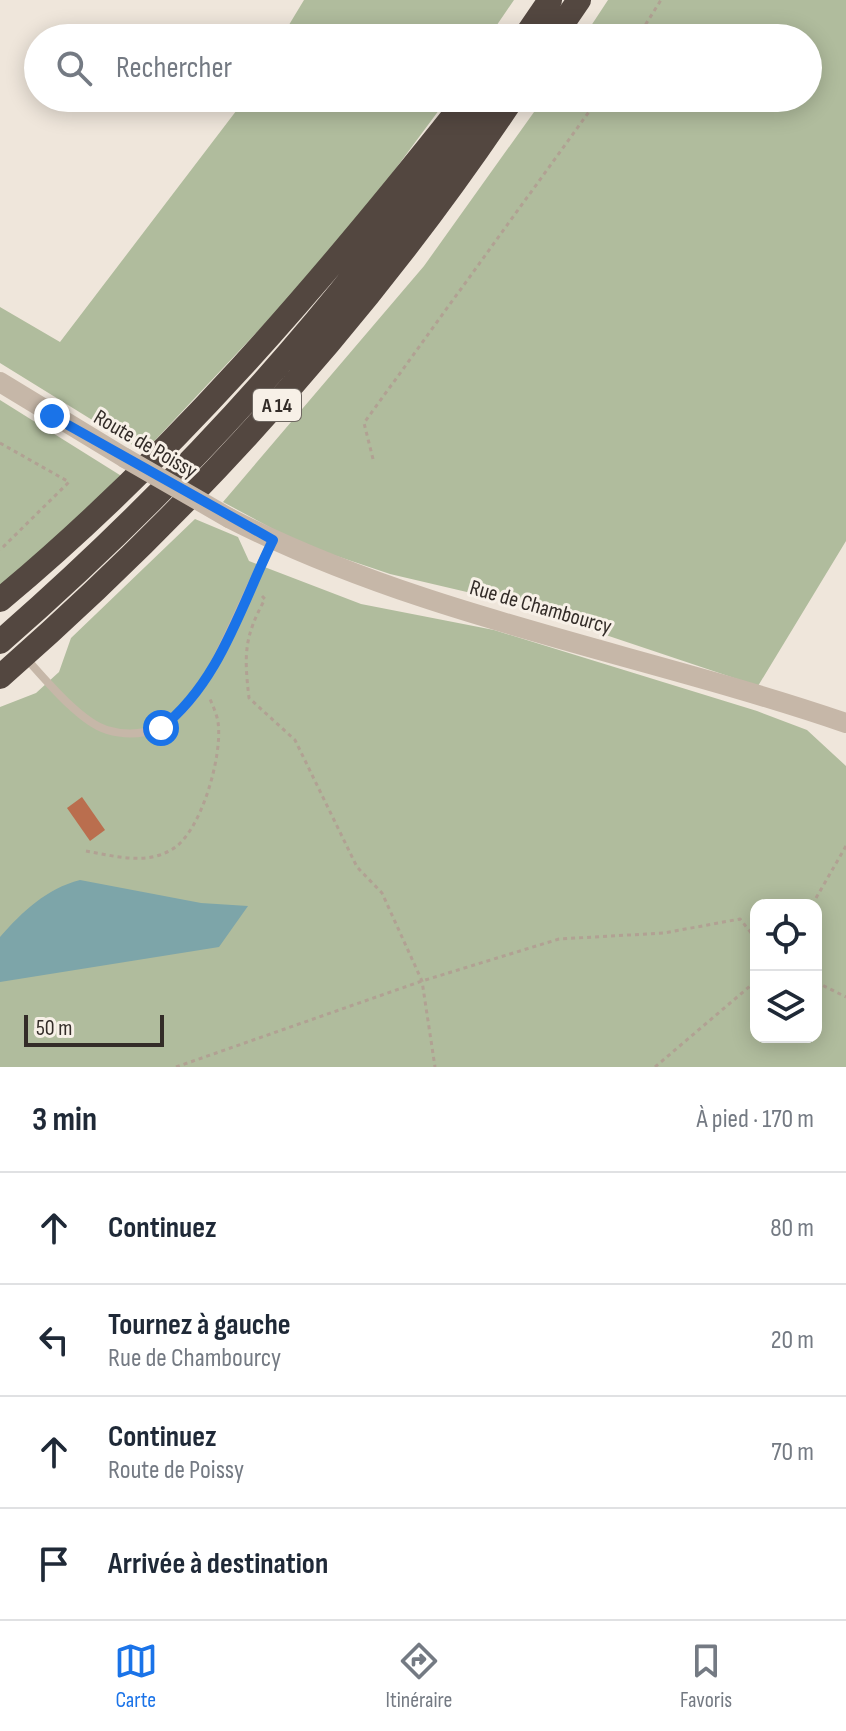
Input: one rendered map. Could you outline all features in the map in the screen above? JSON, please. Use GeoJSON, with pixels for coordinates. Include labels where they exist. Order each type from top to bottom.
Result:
{"type":"FeatureCollection","features":[{"type":"Feature","properties":{"kind":"highway"},"geometry":{"type":"LineString","coordinates":[[534,24],[550,0]]}},
{"type":"Feature","properties":{"kind":"highway"},"geometry":{"type":"LineString","coordinates":[[563,24],[579,0]]}},
{"type":"Feature","properties":{"kind":"highway"},"geometry":{"type":"LineString","coordinates":[[0,600],[55,555],[216,393],[366,226],[460,112]]}},
{"type":"Feature","properties":{"kind":"highway","name":"A 14"},"geometry":{"type":"LineString","coordinates":[[0,642],[145,507],[250,396],[389,229],[474,112]]}},
{"type":"Feature","properties":{"kind":"highway","name":"A 14"},"geometry":{"type":"LineString","coordinates":[[0,677],[165,524],[270,414],[413,240],[503,112]]}},
{"type":"Feature","properties":{"kind":"street","name":"Route de Poissy"},"geometry":{"type":"LineString","coordinates":[[0,382],[229,518]]}},
{"type":"Feature","properties":{"kind":"street","name":"Rue de Chambourcy"},"geometry":{"type":"LineString","coordinates":[[229,518],[273,540],[379,584],[696,675],[846,723]]}},
{"type":"Feature","properties":{"kind":"lane"},"geometry":{"type":"LineString","coordinates":[[23,656],[88,720],[105,730],[129,733],[161,728],[187,708],[205,684],[273,540]]}},
{"type":"Feature","properties":{"kind":"path"},"geometry":{"type":"LineString","coordinates":[[646,24],[661,0]]}},
{"type":"Feature","properties":{"kind":"path"},"geometry":{"type":"LineString","coordinates":[[373,459],[364,423],[589,112]]}},
{"type":"Feature","properties":{"kind":"path"},"geometry":{"type":"LineString","coordinates":[[0,443],[69,482],[0,550]]}},
{"type":"Feature","properties":{"kind":"path"},"geometry":{"type":"LineString","coordinates":[[251,585],[265,599],[252,622],[243,654],[249,698],[295,740],[357,867],[382,893],[422,981],[435,1067]]}},
{"type":"Feature","properties":{"kind":"path"},"geometry":{"type":"LineString","coordinates":[[86,851],[127,859],[150,857],[170,851],[187,838],[201,812],[212,776],[219,723],[205,684]]}},
{"type":"Feature","properties":{"kind":"path"},"geometry":{"type":"LineString","coordinates":[[815,899],[846,846]]}},
{"type":"Feature","properties":{"kind":"path"},"geometry":{"type":"LineString","coordinates":[[176,1067],[422,981],[559,939],[664,933],[740,919],[750,932]]}},
{"type":"Feature","properties":{"kind":"path"},"geometry":{"type":"LineString","coordinates":[[822,985],[846,997]]}},
{"type":"Feature","properties":{"kind":"path"},"geometry":{"type":"LineString","coordinates":[[655,1067],[750,986]]}},
{"type":"Feature","properties":{"kind":"green space"},"geometry":{"type":"Polygon","coordinates":[[[304,0],[514,0],[498,24],[289,24],[304,0]]]}},
{"type":"Feature","properties":{"kind":"green space"},"geometry":{"type":"Polygon","coordinates":[[[608,0],[846,0],[846,541],[758,686],[501,600],[390,574],[301,544],[223,502],[424,266],[534,112],[822,112],[822,24],[592,24],[608,0]]]}},
{"type":"Feature","properties":{"kind":"green space"},"geometry":{"type":"Polygon","coordinates":[[[235,112],[438,112],[339,245],[144,452],[0,363],[0,307],[60,342],[235,112]]]}},
{"type":"Feature","properties":{"kind":"green space"},"geometry":{"type":"Polygon","coordinates":[[[0,400],[123,477],[0,587],[0,400]]]}},
{"type":"Feature","properties":{"kind":"green space"},"geometry":{"type":"Polygon","coordinates":[[[195,519],[238,537],[249,561],[361,604],[494,630],[757,711],[807,730],[846,766],[846,1067],[0,1067],[0,707],[36,693],[59,672],[71,638],[195,519]]]}},
{"type":"Feature","properties":{"kind":"water"},"geometry":{"type":"Polygon","coordinates":[[[80,880],[201,903],[248,906],[219,947],[0,982],[0,937],[36,902],[56,889],[80,880]]]}},
{"type":"Feature","properties":{"kind":"building"},"geometry":{"type":"Polygon","coordinates":[[[82,797],[105,830],[90,841],[67,808],[82,797]]]}},
{"type":"Feature","properties":{"kind":"route"},"geometry":{"type":"LineString","coordinates":[[52,416],[273,540],[205,684],[187,708],[161,728]]}}]}
